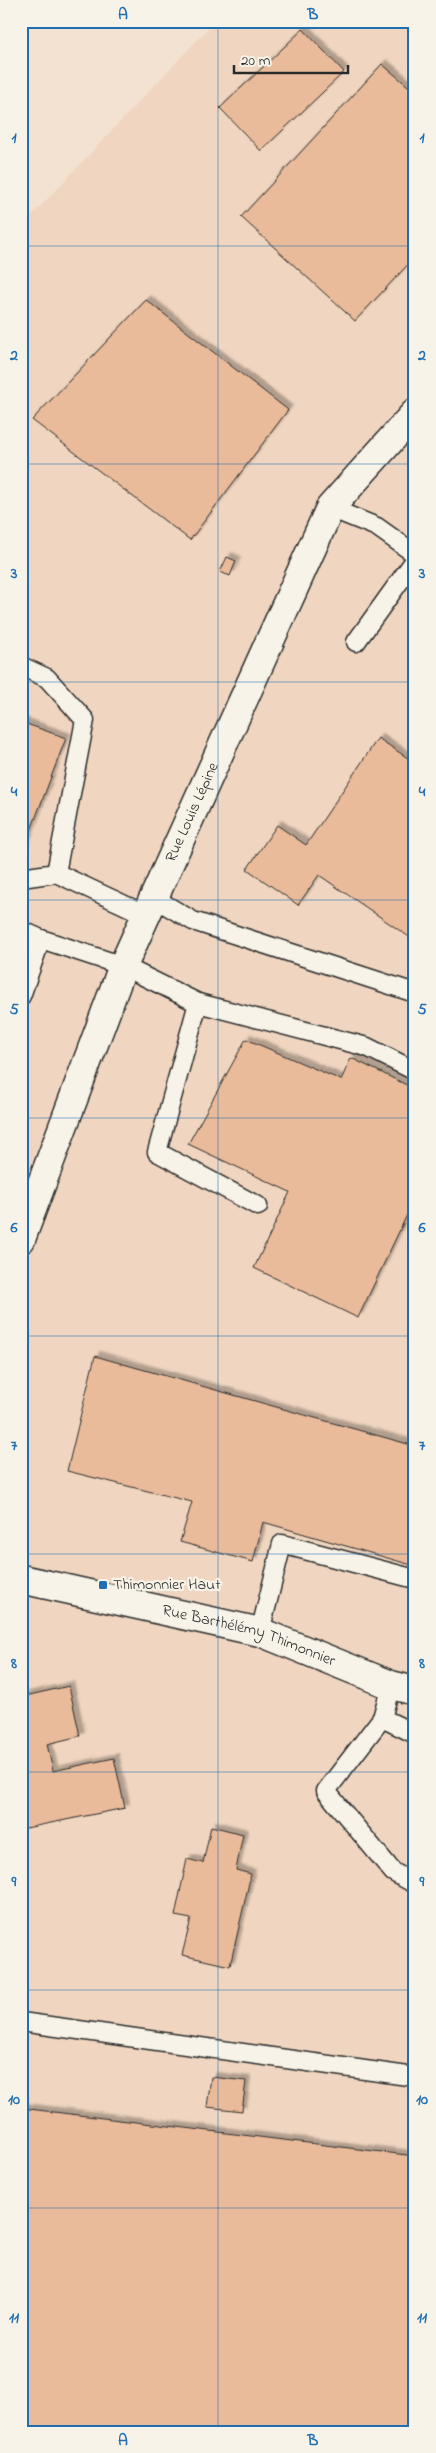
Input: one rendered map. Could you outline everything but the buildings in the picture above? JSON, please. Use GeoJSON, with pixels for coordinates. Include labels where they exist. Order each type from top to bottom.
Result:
{"type":"FeatureCollection","features":[{"type":"Feature","properties":{"kind":"street","name":"Rue Louis Lépine"},"geometry":{"type":"LineString","coordinates":[[21,1239],[123,966],[330,508],[415,414]]}},
{"type":"Feature","properties":{"kind":"street","name":"Rue Barthélémy Thimonnier"},"geometry":{"type":"LineString","coordinates":[[21,1579],[260,1632],[403,1688]]}},
{"type":"Feature","properties":{"kind":"lane"},"geometry":{"type":"LineString","coordinates":[[330,508],[377,527],[415,554]]}},
{"type":"Feature","properties":{"kind":"lane"},"geometry":{"type":"LineString","coordinates":[[356,642],[415,560]]}},
{"type":"Feature","properties":{"kind":"lane"},"geometry":{"type":"LineString","coordinates":[[21,666],[47,678],[85,720],[56,874]]}},
{"type":"Feature","properties":{"kind":"lane"},"geometry":{"type":"LineString","coordinates":[[21,878],[56,874],[150,907],[415,993]]}},
{"type":"Feature","properties":{"kind":"lane"},"geometry":{"type":"LineString","coordinates":[[21,930],[40,939],[123,966],[198,1003],[367,1047],[415,1071]]}},
{"type":"Feature","properties":{"kind":"lane"},"geometry":{"type":"LineString","coordinates":[[21,996],[40,939]]}},
{"type":"Feature","properties":{"kind":"lane"},"geometry":{"type":"LineString","coordinates":[[198,1003],[157,1152],[258,1206]]}},
{"type":"Feature","properties":{"kind":"lane"},"geometry":{"type":"LineString","coordinates":[[260,1632],[282,1544],[415,1579]]}},
{"type":"Feature","properties":{"kind":"lane"},"geometry":{"type":"LineString","coordinates":[[403,1688],[326,1791],[393,1872],[415,1884]]}},
{"type":"Feature","properties":{"kind":"lane"},"geometry":{"type":"LineString","coordinates":[[382,1718],[415,1734]]}},
{"type":"Feature","properties":{"kind":"lane"},"geometry":{"type":"LineString","coordinates":[[21,2022],[415,2077]]}},
{"type":"Feature","properties":{"kind":"shaded area"},"geometry":{"type":"Polygon","coordinates":[[[215,21],[415,21],[415,2432],[21,2432],[21,227],[215,21]]]}},
{"type":"Feature","properties":{"kind":"place","name":"Thimonnier Haut"},"geometry":{"type":"Point","coordinates":[103,1585]}}]}
